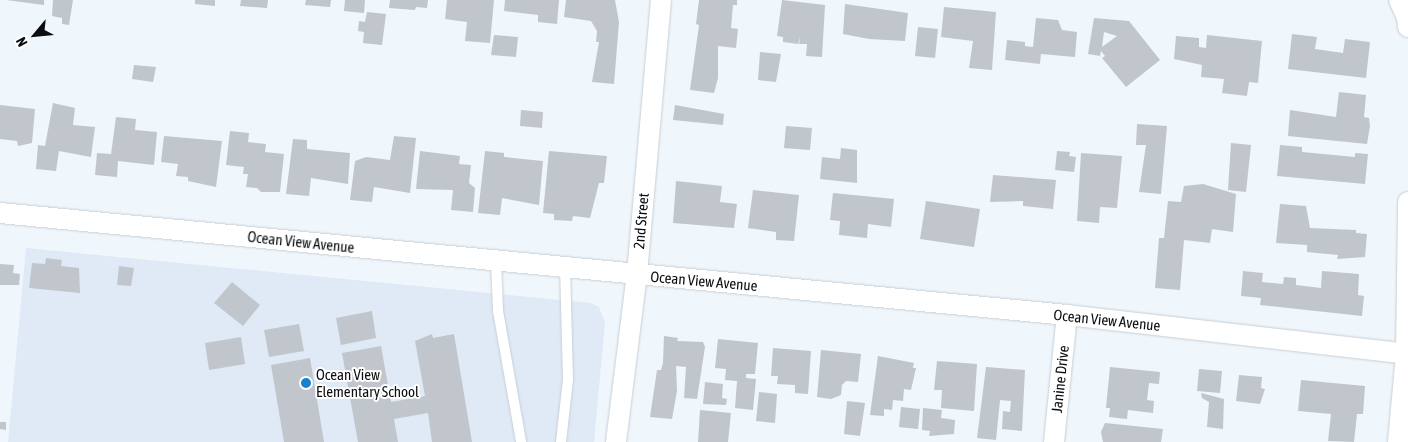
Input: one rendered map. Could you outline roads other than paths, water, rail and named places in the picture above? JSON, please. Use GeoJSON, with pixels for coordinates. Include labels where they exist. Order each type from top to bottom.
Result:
{"type":"FeatureCollection","features":[{"type":"Feature","properties":{"kind":"street","name":"2nd Street"},"geometry":{"type":"LineString","coordinates":[[616,442],[637,274],[661,0]]}},
{"type":"Feature","properties":{"kind":"street"},"geometry":{"type":"LineString","coordinates":[[1398,0],[1407,17],[1408,27]]}},
{"type":"Feature","properties":{"kind":"street"},"geometry":{"type":"LineString","coordinates":[[1398,442],[1407,354],[1408,202]]}},
{"type":"Feature","properties":{"kind":"street","name":"Ocean View Avenue"},"geometry":{"type":"LineString","coordinates":[[0,213],[1067,315],[1407,354]]}},
{"type":"Feature","properties":{"kind":"street","name":"Janine Drive"},"geometry":{"type":"LineString","coordinates":[[1054,442],[1067,315]]}},
{"type":"Feature","properties":{"kind":"lane"},"geometry":{"type":"LineString","coordinates":[[496,261],[498,311],[521,442]]}},
{"type":"Feature","properties":{"kind":"lane"},"geometry":{"type":"LineString","coordinates":[[560,442],[568,380],[565,267]]}},
{"type":"Feature","properties":{"kind":"place","name":"Ocean View Elementary School"},"geometry":{"type":"Point","coordinates":[306,383]}}]}
